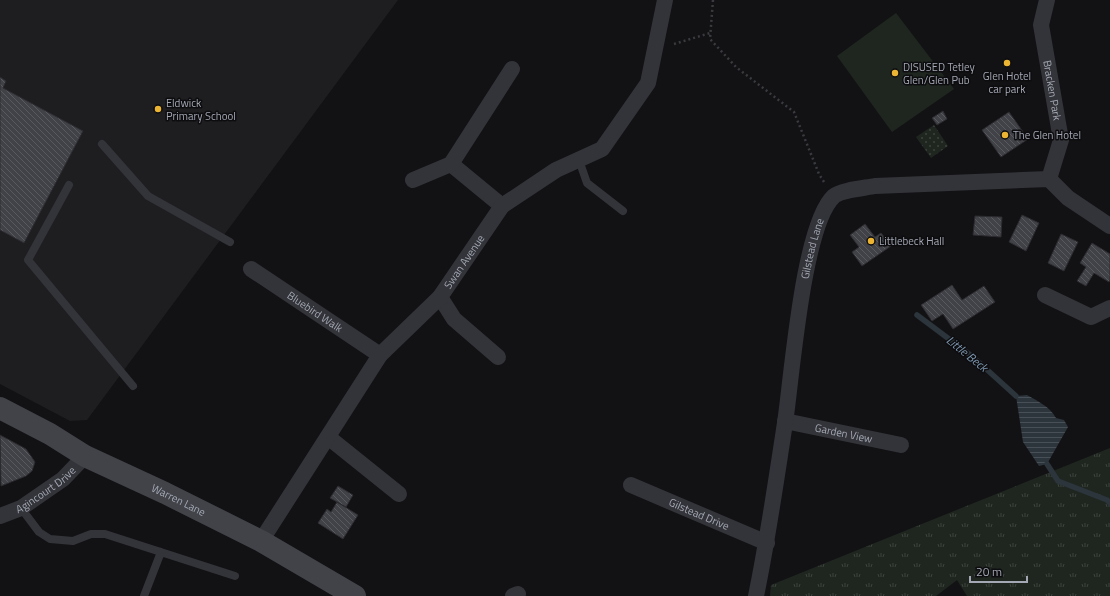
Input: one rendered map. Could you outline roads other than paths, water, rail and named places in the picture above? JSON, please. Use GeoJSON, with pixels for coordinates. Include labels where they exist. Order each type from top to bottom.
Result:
{"type":"FeatureCollection","features":[{"type":"Feature","properties":{"kind":"street","name":"Swan Avenue"},"geometry":{"type":"LineString","coordinates":[[262,541],[380,355],[440,297],[502,206],[556,170],[602,149],[648,83],[665,0]]}},
{"type":"Feature","properties":{"kind":"street","name":"Bracken Park"},"geometry":{"type":"LineString","coordinates":[[1047,0],[1041,25],[1061,140],[1049,179]]}},
{"type":"Feature","properties":{"kind":"street"},"geometry":{"type":"LineString","coordinates":[[413,180],[451,164],[512,69]]}},
{"type":"Feature","properties":{"kind":"street"},"geometry":{"type":"LineString","coordinates":[[451,164],[502,206]]}},
{"type":"Feature","properties":{"kind":"street","name":"Gilstead Lane"},"geometry":{"type":"LineString","coordinates":[[756,596],[767,543],[812,239],[821,214],[834,196],[875,186],[1049,179]]}},
{"type":"Feature","properties":{"kind":"street"},"geometry":{"type":"LineString","coordinates":[[1049,179],[1068,198],[1110,226]]}},
{"type":"Feature","properties":{"kind":"street","name":"Bluebird Walk"},"geometry":{"type":"LineString","coordinates":[[251,269],[380,355]]}},
{"type":"Feature","properties":{"kind":"street"},"geometry":{"type":"LineString","coordinates":[[1045,296],[1092,317],[1110,308]]}},
{"type":"Feature","properties":{"kind":"street"},"geometry":{"type":"LineString","coordinates":[[440,297],[454,319],[498,357]]}},
{"type":"Feature","properties":{"kind":"street","name":"Warren Lane"},"geometry":{"type":"LineString","coordinates":[[0,408],[50,434],[85,456],[165,492],[262,541],[356,596]]}},
{"type":"Feature","properties":{"kind":"street","name":"Garden View"},"geometry":{"type":"LineString","coordinates":[[785,421],[902,445]]}},
{"type":"Feature","properties":{"kind":"street"},"geometry":{"type":"LineString","coordinates":[[328,437],[399,494]]}},
{"type":"Feature","properties":{"kind":"street","name":"Agincourt Drive"},"geometry":{"type":"LineString","coordinates":[[0,516],[21,508],[62,478],[85,456]]}},
{"type":"Feature","properties":{"kind":"street","name":"Gilstead Drive"},"geometry":{"type":"LineString","coordinates":[[632,485],[767,543]]}},
{"type":"Feature","properties":{"kind":"lane"},"geometry":{"type":"LineString","coordinates":[[102,144],[148,196],[230,242]]}},
{"type":"Feature","properties":{"kind":"lane"},"geometry":{"type":"LineString","coordinates":[[579,160],[587,183],[623,211]]}},
{"type":"Feature","properties":{"kind":"lane"},"geometry":{"type":"LineString","coordinates":[[69,185],[28,260],[133,386]]}},
{"type":"Feature","properties":{"kind":"lane"},"geometry":{"type":"LineString","coordinates":[[21,508],[38,532],[50,539],[73,541],[90,534],[105,534],[235,576]]}},
{"type":"Feature","properties":{"kind":"lane"},"geometry":{"type":"LineString","coordinates":[[144,596],[161,552]]}},
{"type":"Feature","properties":{"kind":"waterway","name":"Little Beck"},"geometry":{"type":"LineString","coordinates":[[917,315],[973,357],[1016,396]]}},
{"type":"Feature","properties":{"kind":"waterway","name":"Little Beck"},"geometry":{"type":"LineString","coordinates":[[1047,464],[1058,481],[1107,500],[1110,503]]}},
{"type":"Feature","properties":{"kind":"place","name":"Glen Hotel car park"},"geometry":{"type":"Point","coordinates":[1007,63]}},
{"type":"Feature","properties":{"kind":"place","name":"DISUSED Tetley Glen/Glen Pub"},"geometry":{"type":"Point","coordinates":[895,73]}},
{"type":"Feature","properties":{"kind":"place","name":"Eldwick Primary School"},"geometry":{"type":"Point","coordinates":[158,109]}},
{"type":"Feature","properties":{"kind":"place","name":"The Glen Hotel"},"geometry":{"type":"Point","coordinates":[1005,135]}},
{"type":"Feature","properties":{"kind":"place","name":"Littlebeck Hall"},"geometry":{"type":"Point","coordinates":[871,241]}}]}
